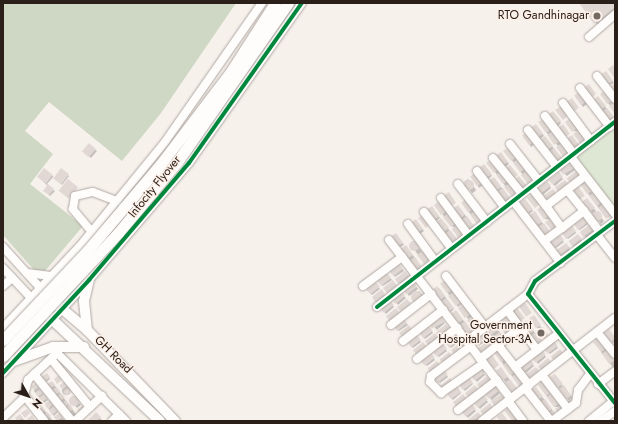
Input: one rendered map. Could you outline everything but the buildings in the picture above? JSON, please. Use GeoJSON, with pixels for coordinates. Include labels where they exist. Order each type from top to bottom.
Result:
{"type":"FeatureCollection","features":[{"type":"Feature","properties":{"kind":"highway","name":"Infocity Flyover"},"geometry":{"type":"LineString","coordinates":[[3,340],[87,251],[160,165],[232,70],[275,3]]}},
{"type":"Feature","properties":{"kind":"highway","name":"Infocity Flyover"},"geometry":{"type":"LineString","coordinates":[[3,356],[118,233],[177,162],[288,3]]}},
{"type":"Feature","properties":{"kind":"main road"},"geometry":{"type":"LineString","coordinates":[[87,330],[84,301],[89,280]]}},
{"type":"Feature","properties":{"kind":"main road","name":"GH Road"},"geometry":{"type":"LineString","coordinates":[[43,291],[87,330],[176,421]]}},
{"type":"Feature","properties":{"kind":"main road","name":"GH Road"},"geometry":{"type":"LineString","coordinates":[[33,301],[84,347],[160,421]]}},
{"type":"Feature","properties":{"kind":"main road"},"geometry":{"type":"LineString","coordinates":[[14,360],[84,347]]}},
{"type":"Feature","properties":{"kind":"street"},"geometry":{"type":"LineString","coordinates":[[3,328],[43,291],[53,276],[117,201],[200,94],[262,3]]}},
{"type":"Feature","properties":{"kind":"street"},"geometry":{"type":"LineString","coordinates":[[3,373],[89,280],[189,163],[302,3]]}},
{"type":"Feature","properties":{"kind":"street"},"geometry":{"type":"LineString","coordinates":[[589,37],[615,14]]}},
{"type":"Feature","properties":{"kind":"street"},"geometry":{"type":"LineString","coordinates":[[597,76],[615,99]]}},
{"type":"Feature","properties":{"kind":"street"},"geometry":{"type":"LineString","coordinates":[[377,307],[612,125],[580,88]]}},
{"type":"Feature","properties":{"kind":"street"},"geometry":{"type":"LineString","coordinates":[[563,103],[592,141]]}},
{"type":"Feature","properties":{"kind":"street"},"geometry":{"type":"LineString","coordinates":[[545,116],[585,176],[615,214]]}},
{"type":"Feature","properties":{"kind":"street"},"geometry":{"type":"LineString","coordinates":[[528,130],[557,167]]}},
{"type":"Feature","properties":{"kind":"street"},"geometry":{"type":"LineString","coordinates":[[510,144],[539,181]]}},
{"type":"Feature","properties":{"kind":"street"},"geometry":{"type":"LineString","coordinates":[[494,158],[522,194]]}},
{"type":"Feature","properties":{"kind":"street"},"geometry":{"type":"LineString","coordinates":[[477,171],[505,208]]}},
{"type":"Feature","properties":{"kind":"street"},"geometry":{"type":"LineString","coordinates":[[546,206],[585,176]]}},
{"type":"Feature","properties":{"kind":"street"},"geometry":{"type":"LineString","coordinates":[[458,184],[487,222]]}},
{"type":"Feature","properties":{"kind":"street"},"geometry":{"type":"LineString","coordinates":[[531,187],[562,228]]}},
{"type":"Feature","properties":{"kind":"street"},"geometry":{"type":"LineString","coordinates":[[567,190],[584,211],[615,258]]}},
{"type":"Feature","properties":{"kind":"street"},"geometry":{"type":"LineString","coordinates":[[92,232],[73,209],[75,196],[93,192],[117,201]]}},
{"type":"Feature","properties":{"kind":"street"},"geometry":{"type":"LineString","coordinates":[[440,198],[469,236]]}},
{"type":"Feature","properties":{"kind":"street"},"geometry":{"type":"LineString","coordinates":[[513,201],[561,263]]}},
{"type":"Feature","properties":{"kind":"street"},"geometry":{"type":"LineString","coordinates":[[544,241],[584,211]]}},
{"type":"Feature","properties":{"kind":"street"},"geometry":{"type":"LineString","coordinates":[[424,212],[452,248]]}},
{"type":"Feature","properties":{"kind":"street"},"geometry":{"type":"LineString","coordinates":[[520,328],[442,393],[430,382],[431,376],[469,344],[485,327],[528,294],[535,281],[615,221]]}},
{"type":"Feature","properties":{"kind":"street"},"geometry":{"type":"LineString","coordinates":[[408,224],[435,261]]}},
{"type":"Feature","properties":{"kind":"street"},"geometry":{"type":"LineString","coordinates":[[389,240],[497,380],[523,421]]}},
{"type":"Feature","properties":{"kind":"street"},"geometry":{"type":"LineString","coordinates":[[3,247],[43,291]]}},
{"type":"Feature","properties":{"kind":"street"},"geometry":{"type":"LineString","coordinates":[[363,286],[402,257]]}},
{"type":"Feature","properties":{"kind":"street"},"geometry":{"type":"LineString","coordinates":[[3,268],[33,301]]}},
{"type":"Feature","properties":{"kind":"street"},"geometry":{"type":"LineString","coordinates":[[26,273],[53,276]]}},
{"type":"Feature","properties":{"kind":"street"},"geometry":{"type":"LineString","coordinates":[[446,276],[485,327]]}},
{"type":"Feature","properties":{"kind":"street"},"geometry":{"type":"LineString","coordinates":[[3,286],[12,278]]}},
{"type":"Feature","properties":{"kind":"street"},"geometry":{"type":"LineString","coordinates":[[391,325],[431,294]]}},
{"type":"Feature","properties":{"kind":"street"},"geometry":{"type":"LineString","coordinates":[[528,294],[598,384],[615,402],[589,421]]}},
{"type":"Feature","properties":{"kind":"street"},"geometry":{"type":"LineString","coordinates":[[403,341],[443,310]]}},
{"type":"Feature","properties":{"kind":"street"},"geometry":{"type":"LineString","coordinates":[[507,310],[538,350]]}},
{"type":"Feature","properties":{"kind":"street"},"geometry":{"type":"LineString","coordinates":[[482,421],[492,418],[527,386],[615,318]]}},
{"type":"Feature","properties":{"kind":"street"},"geometry":{"type":"LineString","coordinates":[[417,359],[457,328]]}},
{"type":"Feature","properties":{"kind":"street"},"geometry":{"type":"LineString","coordinates":[[597,332],[615,354]]}},
{"type":"Feature","properties":{"kind":"street"},"geometry":{"type":"LineString","coordinates":[[515,367],[558,334]]}},
{"type":"Feature","properties":{"kind":"street"},"geometry":{"type":"LineString","coordinates":[[498,345],[515,367],[551,421],[577,402],[578,390],[590,374]]}},
{"type":"Feature","properties":{"kind":"street"},"geometry":{"type":"LineString","coordinates":[[8,418],[24,395],[24,385],[55,353]]}},
{"type":"Feature","properties":{"kind":"street"},"geometry":{"type":"LineString","coordinates":[[55,353],[102,396],[126,421]]}},
{"type":"Feature","properties":{"kind":"street"},"geometry":{"type":"LineString","coordinates":[[55,353],[90,407]]}},
{"type":"Feature","properties":{"kind":"street"},"geometry":{"type":"LineString","coordinates":[[598,384],[615,371]]}},
{"type":"Feature","properties":{"kind":"street"},"geometry":{"type":"LineString","coordinates":[[34,374],[74,421],[102,396]]}},
{"type":"Feature","properties":{"kind":"street"},"geometry":{"type":"LineString","coordinates":[[542,375],[568,409]]}},
{"type":"Feature","properties":{"kind":"street"},"geometry":{"type":"LineString","coordinates":[[458,410],[497,380]]}},
{"type":"Feature","properties":{"kind":"street"},"geometry":{"type":"LineString","coordinates":[[24,395],[44,421]]}},
{"type":"Feature","properties":{"kind":"street"},"geometry":{"type":"LineString","coordinates":[[601,421],[615,411]]}},
{"type":"Feature","properties":{"kind":"street"},"geometry":{"type":"LineString","coordinates":[[112,421],[119,414]]}},
{"type":"Feature","properties":{"kind":"green space"},"geometry":{"type":"Polygon","coordinates":[[[3,3],[236,3],[161,113],[122,161],[49,102],[25,131],[53,154],[30,184],[83,226],[45,271],[35,271],[3,235],[3,3]]]}},
{"type":"Feature","properties":{"kind":"green space"},"geometry":{"type":"Polygon","coordinates":[[[615,127],[615,208],[575,158],[615,127]]]}},
{"type":"Feature","properties":{"kind":"cycle path"},"geometry":{"type":"LineString","coordinates":[[3,373],[89,280],[189,163],[302,3]]}},
{"type":"Feature","properties":{"kind":"cycle path"},"geometry":{"type":"LineString","coordinates":[[377,307],[615,122]]}},
{"type":"Feature","properties":{"kind":"cycle path"},"geometry":{"type":"LineString","coordinates":[[615,221],[535,281],[528,294],[615,403]]}},
{"type":"Feature","properties":{"kind":"place","name":"RTO Gandhinagar"},"geometry":{"type":"Point","coordinates":[597,16]}},
{"type":"Feature","properties":{"kind":"place","name":"Government Hospital Sector-3A"},"geometry":{"type":"Point","coordinates":[541,333]}}]}
